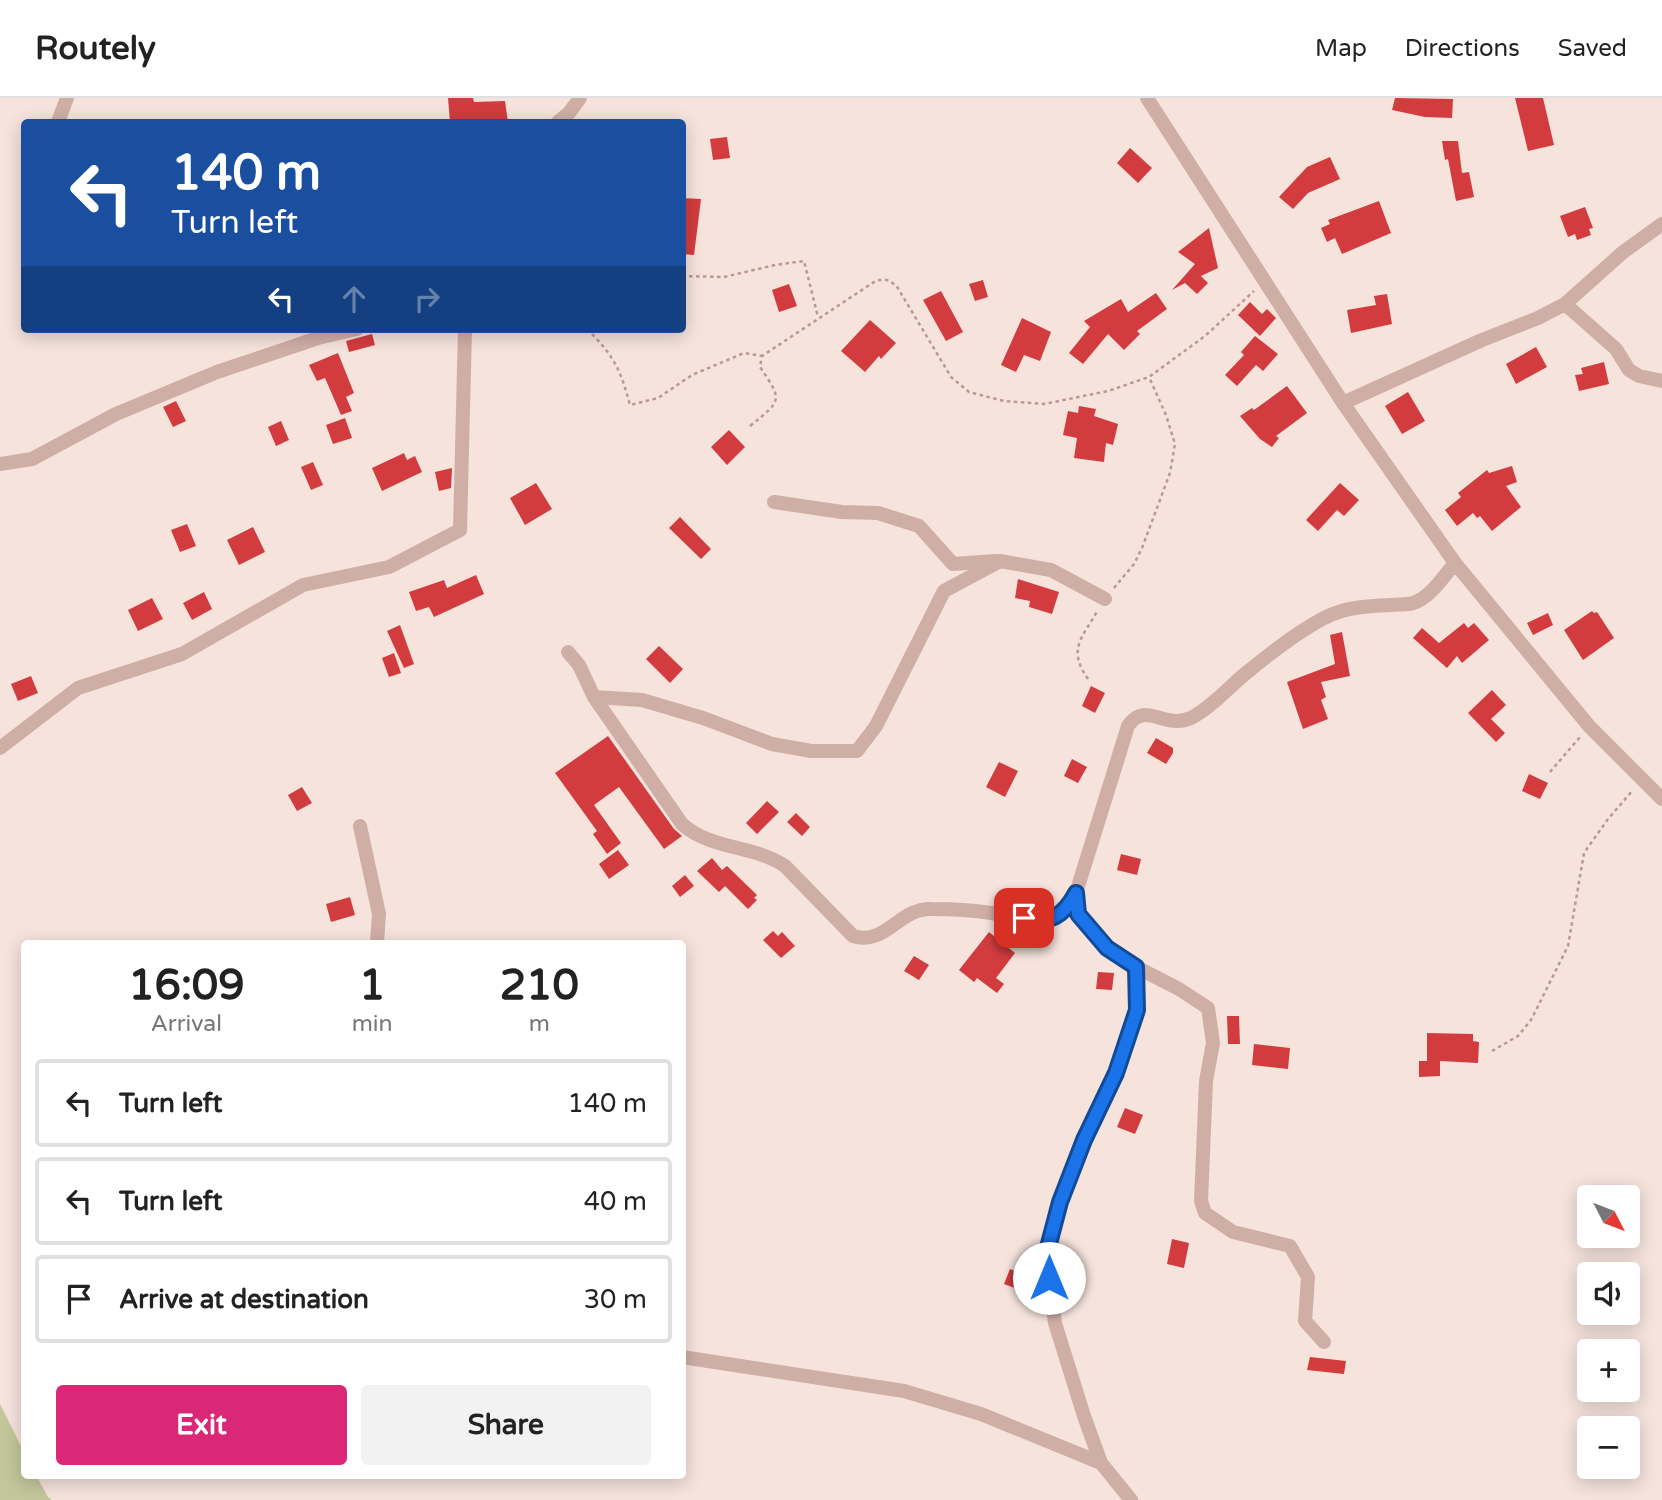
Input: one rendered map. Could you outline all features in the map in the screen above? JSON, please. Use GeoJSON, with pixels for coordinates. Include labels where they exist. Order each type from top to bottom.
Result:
{"type":"FeatureCollection","features":[{"type":"Feature","properties":{"kind":"street"},"geometry":{"type":"LineString","coordinates":[[59,119],[67,98]]}},
{"type":"Feature","properties":{"kind":"street"},"geometry":{"type":"LineString","coordinates":[[562,119],[580,98]]}},
{"type":"Feature","properties":{"kind":"street"},"geometry":{"type":"LineString","coordinates":[[1147,98],[1343,403],[1455,563],[1589,726],[1662,799]]}},
{"type":"Feature","properties":{"kind":"street"},"geometry":{"type":"LineString","coordinates":[[1343,403],[1565,304],[1622,253],[1662,224]]}},
{"type":"Feature","properties":{"kind":"street"},"geometry":{"type":"LineString","coordinates":[[1565,304],[1616,349],[1629,370],[1639,376],[1662,381]]}},
{"type":"Feature","properties":{"kind":"street"},"geometry":{"type":"LineString","coordinates":[[0,464],[32,459],[116,414],[217,372],[340,333]]}},
{"type":"Feature","properties":{"kind":"street"},"geometry":{"type":"LineString","coordinates":[[0,748],[78,688],[181,654],[303,585],[389,567],[460,530],[465,333]]}},
{"type":"Feature","properties":{"kind":"street"},"geometry":{"type":"LineString","coordinates":[[774,502],[842,512],[878,513],[919,526],[953,564],[1000,561],[1051,570],[1105,599]]}},
{"type":"Feature","properties":{"kind":"street"},"geometry":{"type":"LineString","coordinates":[[594,697],[642,700],[703,718],[772,744],[811,751],[857,751],[876,726],[944,591],[1000,561]]}},
{"type":"Feature","properties":{"kind":"street"},"geometry":{"type":"LineString","coordinates":[[568,652],[579,665],[594,697],[682,824],[693,834],[706,839],[774,859],[785,866],[853,936],[875,938],[913,911],[928,909],[987,912],[1043,921],[1058,915],[1069,905],[1076,893],[1128,726],[1134,716],[1142,714],[1184,721],[1196,715],[1247,672],[1307,628],[1342,610],[1413,603],[1428,594],[1455,563]]}},
{"type":"Feature","properties":{"kind":"street"},"geometry":{"type":"LineString","coordinates":[[360,826],[379,914],[377,940]]}},
{"type":"Feature","properties":{"kind":"street"},"geometry":{"type":"LineString","coordinates":[[1076,893],[1078,914],[1107,948],[1208,1008],[1213,1043],[1206,1081],[1201,1200],[1205,1213],[1233,1231],[1290,1246],[1308,1277],[1305,1321],[1324,1342]]}},
{"type":"Feature","properties":{"kind":"street"},"geometry":{"type":"LineString","coordinates":[[1131,1500],[1101,1463],[1055,1323],[1046,1255],[1060,1202],[1084,1140],[1116,1073],[1137,1010],[1136,967]]}},
{"type":"Feature","properties":{"kind":"street"},"geometry":{"type":"LineString","coordinates":[[686,1358],[904,1391],[981,1414],[1101,1463]]}},
{"type":"Feature","properties":{"kind":"path"},"geometry":{"type":"LineString","coordinates":[[686,276],[724,278],[775,265],[804,261],[818,317]]}},
{"type":"Feature","properties":{"kind":"path"},"geometry":{"type":"LineString","coordinates":[[591,333],[609,351],[621,373],[630,405],[658,398],[692,375],[744,353],[762,356],[877,280],[887,280],[896,285],[951,377],[969,392],[1004,401],[1044,404],[1108,391],[1149,377],[1205,336],[1265,280]]}},
{"type":"Feature","properties":{"kind":"path"},"geometry":{"type":"LineString","coordinates":[[750,426],[772,408],[775,400],[776,391],[760,367],[762,356]]}},
{"type":"Feature","properties":{"kind":"path"},"geometry":{"type":"LineString","coordinates":[[1088,679],[1078,666],[1078,645],[1105,599],[1134,564],[1170,473],[1175,444],[1166,415],[1149,377]]}},
{"type":"Feature","properties":{"kind":"path"},"geometry":{"type":"LineString","coordinates":[[1550,772],[1589,726]]}},
{"type":"Feature","properties":{"kind":"path"},"geometry":{"type":"LineString","coordinates":[[1492,1051],[1518,1037],[1531,1020],[1568,946],[1584,853],[1642,779]]}},
{"type":"Feature","properties":{"kind":"green space"},"geometry":{"type":"Polygon","coordinates":[[[0,1404],[21,1446],[21,1479],[38,1479],[52,1500],[0,1500],[0,1404]]]}},
{"type":"Feature","properties":{"kind":"building"},"geometry":{"type":"Polygon","coordinates":[[[448,98],[473,98],[474,102],[505,101],[508,119],[450,119],[448,98]]]}},
{"type":"Feature","properties":{"kind":"building"},"geometry":{"type":"Polygon","coordinates":[[[1395,98],[1453,99],[1452,118],[1425,117],[1392,110],[1395,98]]]}},
{"type":"Feature","properties":{"kind":"building"},"geometry":{"type":"Polygon","coordinates":[[[1515,98],[1543,98],[1554,145],[1528,151],[1515,98]]]}},
{"type":"Feature","properties":{"kind":"building"},"geometry":{"type":"Polygon","coordinates":[[[727,137],[730,158],[713,160],[710,139],[727,137]]]}},
{"type":"Feature","properties":{"kind":"building"},"geometry":{"type":"Polygon","coordinates":[[[1442,141],[1458,141],[1462,173],[1469,172],[1474,197],[1456,201],[1442,141]]]}},
{"type":"Feature","properties":{"kind":"building"},"geometry":{"type":"Polygon","coordinates":[[[1130,148],[1152,168],[1138,183],[1117,163],[1130,148]]]}},
{"type":"Feature","properties":{"kind":"building"},"geometry":{"type":"Polygon","coordinates":[[[1330,157],[1340,179],[1308,193],[1293,209],[1279,197],[1307,167],[1330,157]]]}},
{"type":"Feature","properties":{"kind":"building"},"geometry":{"type":"Polygon","coordinates":[[[686,198],[701,199],[694,255],[686,254],[686,198]]]}},
{"type":"Feature","properties":{"kind":"building"},"geometry":{"type":"Polygon","coordinates":[[[1379,201],[1391,233],[1342,254],[1335,238],[1327,242],[1321,228],[1330,224],[1328,220],[1379,201]]]}},
{"type":"Feature","properties":{"kind":"building"},"geometry":{"type":"Polygon","coordinates":[[[1585,207],[1593,228],[1589,229],[1591,235],[1577,240],[1575,234],[1568,237],[1560,216],[1585,207]]]}},
{"type":"Feature","properties":{"kind":"building"},"geometry":{"type":"Polygon","coordinates":[[[1209,228],[1218,268],[1201,276],[1208,283],[1197,294],[1185,283],[1172,290],[1195,264],[1178,252],[1209,228]]]}},
{"type":"Feature","properties":{"kind":"building"},"geometry":{"type":"Polygon","coordinates":[[[983,280],[988,297],[975,301],[969,284],[983,280]]]}},
{"type":"Feature","properties":{"kind":"building"},"geometry":{"type":"Polygon","coordinates":[[[789,284],[797,306],[779,312],[772,290],[789,284]]]}},
{"type":"Feature","properties":{"kind":"building"},"geometry":{"type":"Polygon","coordinates":[[[941,291],[963,332],[946,341],[923,300],[941,291]]]}},
{"type":"Feature","properties":{"kind":"building"},"geometry":{"type":"Polygon","coordinates":[[[1156,293],[1167,309],[1137,331],[1140,334],[1124,350],[1108,334],[1083,364],[1069,353],[1090,327],[1084,321],[1121,299],[1128,312],[1156,293]]]}},
{"type":"Feature","properties":{"kind":"building"},"geometry":{"type":"Polygon","coordinates":[[[1387,294],[1392,324],[1351,333],[1347,310],[1376,305],[1374,296],[1387,294]]]}},
{"type":"Feature","properties":{"kind":"building"},"geometry":{"type":"Polygon","coordinates":[[[1250,302],[1262,314],[1267,309],[1276,318],[1260,336],[1238,315],[1250,302]]]}},
{"type":"Feature","properties":{"kind":"building"},"geometry":{"type":"Polygon","coordinates":[[[1022,318],[1051,332],[1040,361],[1024,355],[1016,372],[1001,365],[1022,318]]]}},
{"type":"Feature","properties":{"kind":"building"},"geometry":{"type":"Polygon","coordinates":[[[870,320],[896,343],[881,359],[879,356],[865,372],[841,351],[870,320]]]}},
{"type":"Feature","properties":{"kind":"building"},"geometry":{"type":"Polygon","coordinates":[[[372,334],[375,345],[349,352],[346,341],[372,334]]]}},
{"type":"Feature","properties":{"kind":"building"},"geometry":{"type":"Polygon","coordinates":[[[1255,336],[1278,354],[1263,371],[1256,365],[1237,386],[1225,375],[1244,355],[1241,352],[1255,336]]]}},
{"type":"Feature","properties":{"kind":"building"},"geometry":{"type":"Polygon","coordinates":[[[1536,347],[1547,367],[1516,384],[1506,364],[1536,347]]]}},
{"type":"Feature","properties":{"kind":"building"},"geometry":{"type":"Polygon","coordinates":[[[338,353],[354,393],[346,397],[352,411],[341,415],[325,378],[317,381],[309,365],[338,353]]]}},
{"type":"Feature","properties":{"kind":"building"},"geometry":{"type":"Polygon","coordinates":[[[1604,362],[1609,384],[1579,391],[1575,375],[1583,374],[1581,368],[1604,362]]]}},
{"type":"Feature","properties":{"kind":"building"},"geometry":{"type":"Polygon","coordinates":[[[1287,386],[1307,413],[1276,436],[1279,438],[1272,447],[1260,439],[1240,416],[1252,408],[1254,410],[1287,386]]]}},
{"type":"Feature","properties":{"kind":"building"},"geometry":{"type":"Polygon","coordinates":[[[1408,392],[1425,421],[1402,434],[1385,406],[1408,392]]]}},
{"type":"Feature","properties":{"kind":"building"},"geometry":{"type":"Polygon","coordinates":[[[176,401],[186,421],[173,427],[163,407],[176,401]]]}},
{"type":"Feature","properties":{"kind":"building"},"geometry":{"type":"Polygon","coordinates":[[[1079,406],[1096,409],[1094,416],[1118,424],[1113,445],[1106,443],[1104,462],[1074,458],[1077,438],[1063,435],[1068,411],[1078,413],[1079,406]]]}},
{"type":"Feature","properties":{"kind":"building"},"geometry":{"type":"Polygon","coordinates":[[[345,418],[352,438],[333,444],[326,425],[345,418]]]}},
{"type":"Feature","properties":{"kind":"building"},"geometry":{"type":"Polygon","coordinates":[[[281,421],[289,440],[276,446],[268,427],[281,421]]]}},
{"type":"Feature","properties":{"kind":"building"},"geometry":{"type":"Polygon","coordinates":[[[729,430],[745,447],[727,465],[711,447],[729,430]]]}},
{"type":"Feature","properties":{"kind":"building"},"geometry":{"type":"Polygon","coordinates":[[[404,453],[407,460],[415,456],[422,472],[382,491],[372,468],[404,453]]]}},
{"type":"Feature","properties":{"kind":"building"},"geometry":{"type":"Polygon","coordinates":[[[313,462],[323,485],[311,490],[301,467],[313,462]]]}},
{"type":"Feature","properties":{"kind":"building"},"geometry":{"type":"Polygon","coordinates":[[[1512,466],[1517,482],[1506,486],[1521,507],[1492,531],[1480,516],[1477,518],[1473,513],[1457,526],[1445,510],[1461,497],[1458,493],[1487,470],[1489,473],[1512,466]]]}},
{"type":"Feature","properties":{"kind":"building"},"geometry":{"type":"Polygon","coordinates":[[[452,468],[451,488],[439,491],[435,472],[452,468]]]}},
{"type":"Feature","properties":{"kind":"building"},"geometry":{"type":"Polygon","coordinates":[[[536,483],[552,509],[525,525],[510,498],[536,483]]]}},
{"type":"Feature","properties":{"kind":"building"},"geometry":{"type":"Polygon","coordinates":[[[1340,483],[1359,500],[1344,516],[1337,510],[1318,531],[1306,520],[1340,483]]]}},
{"type":"Feature","properties":{"kind":"building"},"geometry":{"type":"Polygon","coordinates":[[[680,517],[711,549],[701,559],[669,528],[680,517]]]}},
{"type":"Feature","properties":{"kind":"building"},"geometry":{"type":"Polygon","coordinates":[[[187,524],[196,546],[180,552],[171,530],[187,524]]]}},
{"type":"Feature","properties":{"kind":"building"},"geometry":{"type":"Polygon","coordinates":[[[253,527],[265,552],[239,565],[227,540],[253,527]]]}},
{"type":"Feature","properties":{"kind":"building"},"geometry":{"type":"Polygon","coordinates":[[[476,575],[484,594],[434,617],[429,607],[416,611],[409,592],[444,580],[447,588],[476,575]]]}},
{"type":"Feature","properties":{"kind":"building"},"geometry":{"type":"Polygon","coordinates":[[[1018,579],[1059,592],[1052,614],[1029,607],[1030,601],[1015,598],[1018,579]]]}},
{"type":"Feature","properties":{"kind":"building"},"geometry":{"type":"Polygon","coordinates":[[[204,592],[212,609],[192,620],[183,603],[204,592]]]}},
{"type":"Feature","properties":{"kind":"building"},"geometry":{"type":"Polygon","coordinates":[[[152,598],[163,619],[138,631],[128,610],[152,598]]]}},
{"type":"Feature","properties":{"kind":"building"},"geometry":{"type":"Polygon","coordinates":[[[1592,611],[1597,612],[1614,638],[1583,660],[1564,630],[1592,611]]]}},
{"type":"Feature","properties":{"kind":"building"},"geometry":{"type":"Polygon","coordinates":[[[1548,613],[1553,625],[1533,635],[1527,623],[1548,613]]]}},
{"type":"Feature","properties":{"kind":"building"},"geometry":{"type":"Polygon","coordinates":[[[1464,623],[1468,628],[1474,623],[1489,640],[1462,663],[1457,656],[1447,668],[1413,638],[1422,628],[1439,643],[1464,623]]]}},
{"type":"Feature","properties":{"kind":"building"},"geometry":{"type":"Polygon","coordinates":[[[400,625],[414,664],[404,668],[387,631],[400,625]]]}},
{"type":"Feature","properties":{"kind":"building"},"geometry":{"type":"Polygon","coordinates":[[[1342,632],[1350,676],[1321,682],[1326,697],[1321,700],[1328,719],[1303,729],[1287,682],[1335,664],[1330,635],[1342,632]]]}},
{"type":"Feature","properties":{"kind":"building"},"geometry":{"type":"Polygon","coordinates":[[[659,646],[683,669],[670,683],[646,659],[659,646]]]}},
{"type":"Feature","properties":{"kind":"building"},"geometry":{"type":"Polygon","coordinates":[[[394,653],[401,673],[389,677],[382,658],[394,653]]]}},
{"type":"Feature","properties":{"kind":"building"},"geometry":{"type":"Polygon","coordinates":[[[31,676],[38,693],[18,701],[11,684],[31,676]]]}},
{"type":"Feature","properties":{"kind":"building"},"geometry":{"type":"Polygon","coordinates":[[[1091,686],[1105,693],[1095,713],[1082,706],[1091,686]]]}},
{"type":"Feature","properties":{"kind":"building"},"geometry":{"type":"Polygon","coordinates":[[[1492,690],[1506,705],[1491,719],[1505,733],[1496,742],[1468,713],[1492,690]]]}},
{"type":"Feature","properties":{"kind":"building"},"geometry":{"type":"Polygon","coordinates":[[[608,736],[674,829],[682,836],[664,849],[619,787],[594,805],[621,843],[607,854],[593,834],[597,831],[555,773],[608,736]]]}},
{"type":"Feature","properties":{"kind":"building"},"geometry":{"type":"Polygon","coordinates":[[[1156,738],[1173,748],[1166,764],[1147,753],[1156,738]]]}},
{"type":"Feature","properties":{"kind":"building"},"geometry":{"type":"Polygon","coordinates":[[[1072,759],[1087,767],[1078,783],[1064,776],[1072,759]]]}},
{"type":"Feature","properties":{"kind":"building"},"geometry":{"type":"Polygon","coordinates":[[[999,762],[1018,771],[1005,797],[986,787],[999,762]]]}},
{"type":"Feature","properties":{"kind":"building"},"geometry":{"type":"Polygon","coordinates":[[[1529,774],[1548,783],[1540,799],[1522,791],[1529,774]]]}},
{"type":"Feature","properties":{"kind":"building"},"geometry":{"type":"Polygon","coordinates":[[[302,787],[312,803],[297,811],[288,795],[302,787]]]}},
{"type":"Feature","properties":{"kind":"building"},"geometry":{"type":"Polygon","coordinates":[[[767,801],[779,812],[757,834],[746,823],[767,801]]]}},
{"type":"Feature","properties":{"kind":"building"},"geometry":{"type":"Polygon","coordinates":[[[796,813],[810,827],[802,836],[787,822],[796,813]]]}},
{"type":"Feature","properties":{"kind":"building"},"geometry":{"type":"Polygon","coordinates":[[[618,850],[629,865],[609,879],[599,864],[618,850]]]}},
{"type":"Feature","properties":{"kind":"building"},"geometry":{"type":"Polygon","coordinates":[[[1121,854],[1141,859],[1137,875],[1117,870],[1121,854]]]}},
{"type":"Feature","properties":{"kind":"building"},"geometry":{"type":"Polygon","coordinates":[[[712,858],[722,870],[727,866],[757,895],[754,898],[757,900],[748,909],[725,886],[719,892],[697,871],[712,858]]]}},
{"type":"Feature","properties":{"kind":"building"},"geometry":{"type":"Polygon","coordinates":[[[685,875],[694,886],[680,897],[672,886],[685,875]]]}},
{"type":"Feature","properties":{"kind":"building"},"geometry":{"type":"Polygon","coordinates":[[[350,897],[355,915],[331,922],[326,904],[350,897]]]}},
{"type":"Feature","properties":{"kind":"building"},"geometry":{"type":"Polygon","coordinates":[[[773,931],[778,936],[782,932],[795,946],[781,958],[763,940],[773,931]]]}},
{"type":"Feature","properties":{"kind":"building"},"geometry":{"type":"Polygon","coordinates":[[[989,932],[1015,953],[996,978],[1004,984],[997,993],[977,978],[974,982],[959,970],[989,932]]]}},
{"type":"Feature","properties":{"kind":"building"},"geometry":{"type":"Polygon","coordinates":[[[914,956],[929,965],[919,980],[904,971],[914,956]]]}},
{"type":"Feature","properties":{"kind":"building"},"geometry":{"type":"Polygon","coordinates":[[[1098,972],[1114,973],[1112,990],[1096,989],[1098,972]]]}},
{"type":"Feature","properties":{"kind":"building"},"geometry":{"type":"Polygon","coordinates":[[[1227,1016],[1239,1016],[1240,1044],[1228,1044],[1227,1016]]]}},
{"type":"Feature","properties":{"kind":"building"},"geometry":{"type":"Polygon","coordinates":[[[1427,1033],[1473,1034],[1473,1041],[1479,1042],[1478,1063],[1440,1061],[1440,1076],[1419,1077],[1419,1061],[1427,1061],[1427,1033]]]}},
{"type":"Feature","properties":{"kind":"building"},"geometry":{"type":"Polygon","coordinates":[[[1254,1044],[1290,1048],[1288,1069],[1252,1065],[1254,1044]]]}},
{"type":"Feature","properties":{"kind":"building"},"geometry":{"type":"Polygon","coordinates":[[[1125,1108],[1143,1115],[1135,1134],[1117,1127],[1125,1108]]]}},
{"type":"Feature","properties":{"kind":"building"},"geometry":{"type":"Polygon","coordinates":[[[1172,1239],[1189,1243],[1184,1268],[1167,1264],[1172,1239]]]}},
{"type":"Feature","properties":{"kind":"building"},"geometry":{"type":"Polygon","coordinates":[[[1010,1269],[1025,1275],[1020,1290],[1004,1284],[1010,1269]]]}},
{"type":"Feature","properties":{"kind":"building"},"geometry":{"type":"Polygon","coordinates":[[[1310,1357],[1346,1361],[1344,1374],[1307,1370],[1310,1357]]]}},
{"type":"Feature","properties":{"kind":"route"},"geometry":{"type":"LineString","coordinates":[[1024,918],[1043,921],[1058,915],[1069,905],[1076,893],[1078,914],[1107,948],[1136,967],[1137,1010],[1116,1073],[1084,1140],[1060,1202],[1046,1255],[1049,1278]]}}]}
